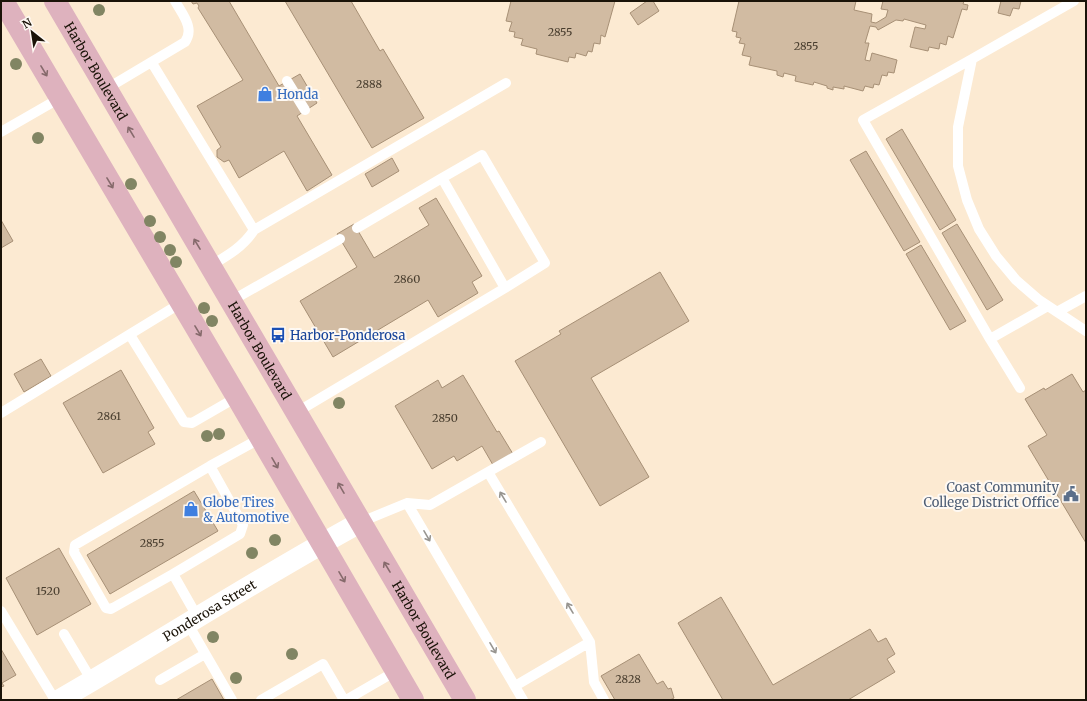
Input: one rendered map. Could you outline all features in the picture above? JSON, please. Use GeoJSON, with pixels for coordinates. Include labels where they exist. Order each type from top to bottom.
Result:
{"type":"FeatureCollection","features":[{"type":"Feature","properties":{"kind":"main road"},"geometry":{"type":"LineString","coordinates":[[3,1],[182,303],[413,700]]}},
{"type":"Feature","properties":{"kind":"main road","name":"Harbor Boulevard"},"geometry":{"type":"LineString","coordinates":[[55,1],[465,700]]}},
{"type":"Feature","properties":{"kind":"street","name":"Ponderosa Street"},"geometry":{"type":"LineString","coordinates":[[59,700],[322,543],[361,522]]}},
{"type":"Feature","properties":{"kind":"lane"},"geometry":{"type":"LineString","coordinates":[[106,89],[152,63],[184,42],[189,37],[190,32],[188,26],[175,1]]}},
{"type":"Feature","properties":{"kind":"lane"},"geometry":{"type":"LineString","coordinates":[[1020,388],[990,340],[863,120],[1074,1]]}},
{"type":"Feature","properties":{"kind":"lane"},"geometry":{"type":"LineString","coordinates":[[972,59],[958,127],[958,166],[967,200],[979,229],[996,256],[1016,280],[1048,306],[1086,331]]}},
{"type":"Feature","properties":{"kind":"lane"},"geometry":{"type":"LineString","coordinates":[[152,63],[254,230]]}},
{"type":"Feature","properties":{"kind":"lane"},"geometry":{"type":"LineString","coordinates":[[287,81],[305,110]]}},
{"type":"Feature","properties":{"kind":"lane"},"geometry":{"type":"LineString","coordinates":[[210,266],[241,246],[254,230],[506,82]]}},
{"type":"Feature","properties":{"kind":"lane"},"geometry":{"type":"LineString","coordinates":[[1,132],[60,98]]}},
{"type":"Feature","properties":{"kind":"lane"},"geometry":{"type":"LineString","coordinates":[[296,412],[545,263],[482,155],[357,228]]}},
{"type":"Feature","properties":{"kind":"lane"},"geometry":{"type":"LineString","coordinates":[[442,178],[505,288]]}},
{"type":"Feature","properties":{"kind":"lane"},"geometry":{"type":"LineString","coordinates":[[231,301],[340,239]]}},
{"type":"Feature","properties":{"kind":"lane"},"geometry":{"type":"LineString","coordinates":[[1057,312],[1086,296]]}},
{"type":"Feature","properties":{"kind":"lane"},"geometry":{"type":"LineString","coordinates":[[1,413],[182,303]]}},
{"type":"Feature","properties":{"kind":"lane"},"geometry":{"type":"LineString","coordinates":[[990,340],[1048,306]]}},
{"type":"Feature","properties":{"kind":"lane"},"geometry":{"type":"LineString","coordinates":[[130,335],[184,422],[192,423],[237,397]]}},
{"type":"Feature","properties":{"kind":"lane"},"geometry":{"type":"LineString","coordinates":[[210,466],[243,525],[240,534],[112,610],[106,608],[74,552],[75,545],[210,466],[261,438]]}},
{"type":"Feature","properties":{"kind":"lane"},"geometry":{"type":"LineString","coordinates":[[361,522],[407,503],[430,505],[541,442]]}},
{"type":"Feature","properties":{"kind":"lane"},"geometry":{"type":"LineString","coordinates":[[488,472],[590,642],[594,682],[604,700]]}},
{"type":"Feature","properties":{"kind":"lane"},"geometry":{"type":"LineString","coordinates":[[407,503],[523,700]]}},
{"type":"Feature","properties":{"kind":"lane"},"geometry":{"type":"LineString","coordinates":[[173,574],[205,654],[232,700]]}},
{"type":"Feature","properties":{"kind":"lane"},"geometry":{"type":"LineString","coordinates":[[1,611],[55,700]]}},
{"type":"Feature","properties":{"kind":"lane"},"geometry":{"type":"LineString","coordinates":[[64,634],[92,681]]}},
{"type":"Feature","properties":{"kind":"lane"},"geometry":{"type":"LineString","coordinates":[[515,686],[590,642]]}},
{"type":"Feature","properties":{"kind":"lane"},"geometry":{"type":"LineString","coordinates":[[160,680],[205,654]]}},
{"type":"Feature","properties":{"kind":"lane"},"geometry":{"type":"LineString","coordinates":[[262,700],[323,664],[345,700],[396,671]]}},
{"type":"Feature","properties":{"kind":"building","name":"Honda"},"geometry":{"type":"Polygon","coordinates":[[[191,1],[229,1],[279,86],[300,74],[317,103],[297,116],[332,175],[307,191],[284,151],[239,178],[229,160],[224,162],[217,157],[217,150],[221,147],[197,106],[243,80],[198,8],[199,6],[197,3],[193,4],[191,1]]]}},
{"type":"Feature","properties":{"kind":"building"},"geometry":{"type":"Polygon","coordinates":[[[285,1],[351,1],[380,51],[383,49],[424,118],[372,148],[285,1]]]}},
{"type":"Feature","properties":{"kind":"building"},"geometry":{"type":"Polygon","coordinates":[[[511,1],[615,1],[605,37],[601,35],[600,44],[594,43],[592,52],[588,51],[586,56],[576,53],[575,58],[569,57],[568,62],[536,54],[537,49],[521,45],[523,39],[514,37],[515,32],[509,31],[512,22],[506,21],[511,1]]]}},
{"type":"Feature","properties":{"kind":"building"},"geometry":{"type":"Polygon","coordinates":[[[647,1],[653,1],[659,11],[638,25],[630,13],[647,1]]]}},
{"type":"Feature","properties":{"kind":"building"},"geometry":{"type":"Polygon","coordinates":[[[739,1],[856,1],[854,10],[872,14],[871,22],[876,23],[886,17],[888,10],[881,9],[883,1],[964,1],[963,4],[968,5],[967,10],[962,9],[953,38],[948,36],[946,45],[940,43],[939,49],[929,47],[928,51],[910,47],[915,27],[925,29],[926,25],[904,19],[903,21],[896,20],[878,30],[876,27],[870,26],[865,43],[869,43],[865,60],[870,61],[872,53],[897,60],[894,73],[888,72],[887,76],[882,75],[879,85],[874,84],[873,88],[865,86],[863,91],[844,86],[844,89],[833,87],[833,90],[827,88],[827,86],[814,82],[813,85],[795,81],[796,76],[784,73],[783,77],[777,75],[777,71],[749,65],[751,57],[742,55],[745,44],[739,43],[741,38],[736,37],[737,32],[732,31],[739,1]]]}},
{"type":"Feature","properties":{"kind":"building"},"geometry":{"type":"Polygon","coordinates":[[[1001,1],[1021,1],[1019,9],[1013,8],[1010,16],[998,13],[1001,1]]]}},
{"type":"Feature","properties":{"kind":"building"},"geometry":{"type":"Polygon","coordinates":[[[902,129],[956,220],[940,230],[886,139],[902,129]]]}},
{"type":"Feature","properties":{"kind":"building"},"geometry":{"type":"Polygon","coordinates":[[[866,151],[920,242],[904,251],[850,160],[866,151]]]}},
{"type":"Feature","properties":{"kind":"building"},"geometry":{"type":"Polygon","coordinates":[[[392,158],[399,171],[372,187],[365,174],[392,158]]]}},
{"type":"Feature","properties":{"kind":"building"},"geometry":{"type":"Polygon","coordinates":[[[436,198],[482,276],[472,282],[478,293],[438,317],[428,300],[333,357],[300,301],[357,267],[337,234],[354,224],[374,258],[429,225],[419,208],[436,198]]]}},
{"type":"Feature","properties":{"kind":"building"},"geometry":{"type":"Polygon","coordinates":[[[1,220],[13,241],[1,248],[1,220]]]}},
{"type":"Feature","properties":{"kind":"building"},"geometry":{"type":"Polygon","coordinates":[[[957,224],[1003,300],[987,310],[942,233],[957,224]]]}},
{"type":"Feature","properties":{"kind":"building"},"geometry":{"type":"Polygon","coordinates":[[[921,245],[966,321],[950,330],[906,254],[921,245]]]}},
{"type":"Feature","properties":{"kind":"building"},"geometry":{"type":"Polygon","coordinates":[[[660,272],[689,321],[591,378],[649,477],[600,506],[515,361],[561,334],[559,331],[660,272]]]}},
{"type":"Feature","properties":{"kind":"building"},"geometry":{"type":"Polygon","coordinates":[[[41,359],[51,376],[24,392],[14,374],[41,359]]]}},
{"type":"Feature","properties":{"kind":"building"},"geometry":{"type":"Polygon","coordinates":[[[121,370],[154,428],[148,432],[155,444],[103,473],[63,403],[121,370]]]}},
{"type":"Feature","properties":{"kind":"building","name":"Coast Community College District Office"},"geometry":{"type":"Polygon","coordinates":[[[1072,374],[1083,392],[1086,390],[1086,543],[1028,446],[1047,435],[1025,399],[1044,388],[1045,390],[1072,374]]]}},
{"type":"Feature","properties":{"kind":"building"},"geometry":{"type":"Polygon","coordinates":[[[463,375],[497,432],[499,431],[513,454],[493,465],[482,446],[457,461],[454,456],[432,469],[395,406],[438,380],[442,388],[463,375]]]}},
{"type":"Feature","properties":{"kind":"building"},"geometry":{"type":"Polygon","coordinates":[[[194,491],[218,531],[110,594],[87,555],[194,491]]]}},
{"type":"Feature","properties":{"kind":"building"},"geometry":{"type":"Polygon","coordinates":[[[59,548],[91,604],[37,635],[6,578],[59,548]]]}},
{"type":"Feature","properties":{"kind":"building"},"geometry":{"type":"Polygon","coordinates":[[[721,597],[773,685],[870,629],[878,642],[886,638],[895,654],[887,659],[895,672],[848,700],[723,700],[678,623],[721,597]]]}},
{"type":"Feature","properties":{"kind":"building"},"geometry":{"type":"Polygon","coordinates":[[[1,649],[16,675],[2,683],[4,686],[1,687],[1,649]]]}},
{"type":"Feature","properties":{"kind":"building"},"geometry":{"type":"Polygon","coordinates":[[[639,654],[657,684],[663,681],[668,689],[671,688],[674,698],[670,700],[615,700],[601,676],[639,654]]]}},
{"type":"Feature","properties":{"kind":"building"},"geometry":{"type":"Polygon","coordinates":[[[212,679],[224,700],[176,700],[212,679]]]}},
{"type":"Feature","properties":{"kind":"place","name":"Honda"},"geometry":{"type":"Point","coordinates":[265,94]}},
{"type":"Feature","properties":{"kind":"place","name":"Harbor-Ponderosa"},"geometry":{"type":"Point","coordinates":[278,335]}},
{"type":"Feature","properties":{"kind":"place","name":"Coast Community College District Office"},"geometry":{"type":"Point","coordinates":[1071,494]}},
{"type":"Feature","properties":{"kind":"place","name":"Globe Tires & Automotive"},"geometry":{"type":"Point","coordinates":[191,509]}}]}
